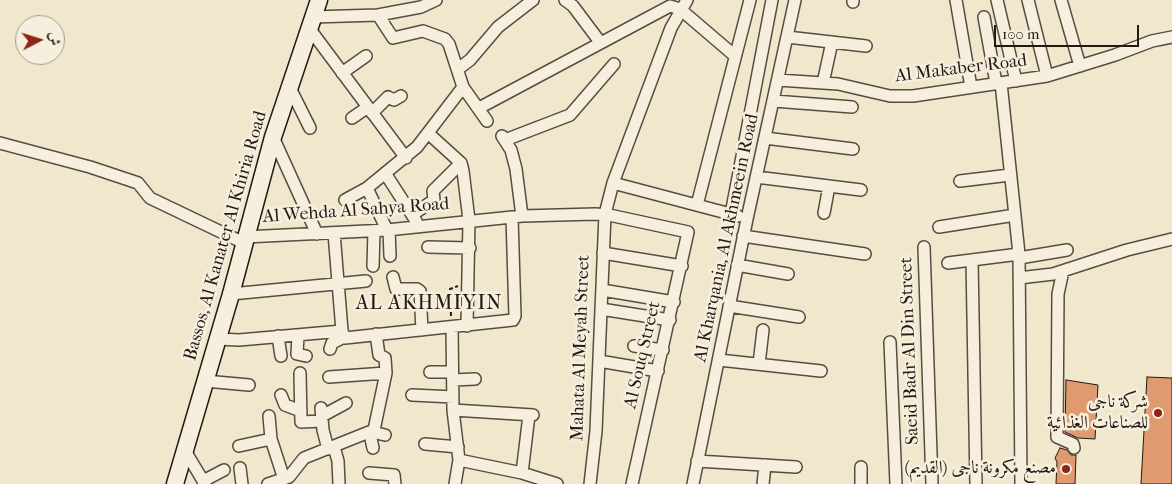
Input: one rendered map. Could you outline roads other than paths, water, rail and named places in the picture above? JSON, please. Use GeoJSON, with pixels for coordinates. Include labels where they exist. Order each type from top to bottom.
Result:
{"type":"FeatureCollection","features":[{"type":"Feature","properties":{"kind":"street","name":"Bassos, Al Kanater Al Khiria Road"},"geometry":{"type":"LineString","coordinates":[[175,484],[231,294],[273,138],[310,22],[319,0]]}},
{"type":"Feature","properties":{"kind":"street"},"geometry":{"type":"LineString","coordinates":[[406,158],[342,73],[310,22],[378,15],[396,6],[421,7],[436,0]]}},
{"type":"Feature","properties":{"kind":"street"},"geometry":{"type":"LineString","coordinates":[[458,69],[470,60],[498,27],[534,0]]}},
{"type":"Feature","properties":{"kind":"street"},"geometry":{"type":"LineString","coordinates":[[565,0],[573,6],[600,42]]}},
{"type":"Feature","properties":{"kind":"street"},"geometry":{"type":"LineString","coordinates":[[697,205],[750,0]]}},
{"type":"Feature","properties":{"kind":"street"},"geometry":{"type":"LineString","coordinates":[[731,214],[772,0]]}},
{"type":"Feature","properties":{"kind":"street","name":"Al Kharqania, Al Akhmeein Road"},"geometry":{"type":"LineString","coordinates":[[692,484],[743,236],[795,0]]}},
{"type":"Feature","properties":{"kind":"street"},"geometry":{"type":"LineString","coordinates":[[956,0],[971,86]]}},
{"type":"Feature","properties":{"kind":"street"},"geometry":{"type":"LineString","coordinates":[[998,0],[1016,81]]}},
{"type":"Feature","properties":{"kind":"street"},"geometry":{"type":"LineString","coordinates":[[1028,0],[1047,76]]}},
{"type":"Feature","properties":{"kind":"street"},"geometry":{"type":"LineString","coordinates":[[1061,0],[1080,66]]}},
{"type":"Feature","properties":{"kind":"street"},"geometry":{"type":"LineString","coordinates":[[479,108],[666,7],[684,4],[735,56]]}},
{"type":"Feature","properties":{"kind":"street","name":"Mahata Al Meyah Street"},"geometry":{"type":"LineString","coordinates":[[590,484],[596,431],[605,214],[613,183],[684,4]]}},
{"type":"Feature","properties":{"kind":"street"},"geometry":{"type":"LineString","coordinates":[[378,15],[392,37],[424,31],[446,39],[450,44],[463,87],[487,121]]}},
{"type":"Feature","properties":{"kind":"street"},"geometry":{"type":"LineString","coordinates":[[984,17],[998,83],[1019,256],[1021,484]]}},
{"type":"Feature","properties":{"kind":"street"},"geometry":{"type":"LineString","coordinates":[[788,37],[866,46]]}},
{"type":"Feature","properties":{"kind":"street","name":"Al Makaber Road"},"geometry":{"type":"LineString","coordinates":[[778,80],[823,83],[896,96],[914,96],[1047,76],[1152,41],[1172,37]]}},
{"type":"Feature","properties":{"kind":"street"},"geometry":{"type":"LineString","coordinates":[[823,83],[832,42]]}},
{"type":"Feature","properties":{"kind":"street"},"geometry":{"type":"LineString","coordinates":[[342,73],[366,56]]}},
{"type":"Feature","properties":{"kind":"street"},"geometry":{"type":"LineString","coordinates":[[218,339],[298,334],[376,334],[513,320],[515,316],[517,216],[516,169],[503,138],[570,115],[614,64]]}},
{"type":"Feature","properties":{"kind":"street"},"geometry":{"type":"LineString","coordinates":[[289,86],[310,128]]}},
{"type":"Feature","properties":{"kind":"street"},"geometry":{"type":"LineString","coordinates":[[345,200],[367,188],[406,158],[429,134],[463,87]]}},
{"type":"Feature","properties":{"kind":"street"},"geometry":{"type":"LineString","coordinates":[[352,118],[370,110],[388,97],[394,100],[401,96]]}},
{"type":"Feature","properties":{"kind":"street"},"geometry":{"type":"LineString","coordinates":[[774,101],[852,107]]}},
{"type":"Feature","properties":{"kind":"street"},"geometry":{"type":"LineString","coordinates":[[429,134],[461,163],[469,220],[470,248],[467,326]]}},
{"type":"Feature","properties":{"kind":"street"},"geometry":{"type":"LineString","coordinates":[[273,138],[317,234]]}},
{"type":"Feature","properties":{"kind":"street"},"geometry":{"type":"LineString","coordinates":[[765,138],[853,149]]}},
{"type":"Feature","properties":{"kind":"street"},"geometry":{"type":"LineString","coordinates":[[0,143],[90,167],[138,183],[150,198],[245,240]]}},
{"type":"Feature","properties":{"kind":"street"},"geometry":{"type":"LineString","coordinates":[[412,215],[434,200],[433,191],[461,163]]}},
{"type":"Feature","properties":{"kind":"street"},"geometry":{"type":"LineString","coordinates":[[386,173],[420,226]]}},
{"type":"Feature","properties":{"kind":"street"},"geometry":{"type":"LineString","coordinates":[[960,181],[1010,175]]}},
{"type":"Feature","properties":{"kind":"street"},"geometry":{"type":"LineString","coordinates":[[756,176],[861,190]]}},
{"type":"Feature","properties":{"kind":"street"},"geometry":{"type":"LineString","coordinates":[[613,183],[747,218]]}},
{"type":"Feature","properties":{"kind":"street"},"geometry":{"type":"LineString","coordinates":[[824,213],[829,186]]}},
{"type":"Feature","properties":{"kind":"street"},"geometry":{"type":"LineString","coordinates":[[367,188],[388,230],[390,256]]}},
{"type":"Feature","properties":{"kind":"street","name":"Al Wehda Al Sahya Road"},"geometry":{"type":"LineString","coordinates":[[245,240],[388,230],[517,216],[605,214],[687,231],[689,234]]}},
{"type":"Feature","properties":{"kind":"street"},"geometry":{"type":"LineString","coordinates":[[939,227],[1015,216]]}},
{"type":"Feature","properties":{"kind":"street"},"geometry":{"type":"LineString","coordinates":[[373,266],[374,231]]}},
{"type":"Feature","properties":{"kind":"street"},"geometry":{"type":"LineString","coordinates":[[330,349],[332,343],[340,340],[342,335],[334,233]]}},
{"type":"Feature","properties":{"kind":"street","name":"Al Souq Street"},"geometry":{"type":"LineString","coordinates":[[632,484],[689,234]]}},
{"type":"Feature","properties":{"kind":"street"},"geometry":{"type":"LineString","coordinates":[[743,236],[865,254]]}},
{"type":"Feature","properties":{"kind":"street"},"geometry":{"type":"LineString","coordinates":[[1019,278],[1063,270],[1127,250],[1172,239]]}},
{"type":"Feature","properties":{"kind":"street"},"geometry":{"type":"LineString","coordinates":[[428,247],[470,248]]}},
{"type":"Feature","properties":{"kind":"street","name":"Saeid Badr Al Din Street"},"geometry":{"type":"LineString","coordinates":[[924,247],[932,484]]}},
{"type":"Feature","properties":{"kind":"street"},"geometry":{"type":"LineString","coordinates":[[948,263],[1067,250]]}},
{"type":"Feature","properties":{"kind":"street"},"geometry":{"type":"LineString","coordinates":[[603,254],[682,266]]}},
{"type":"Feature","properties":{"kind":"street"},"geometry":{"type":"LineString","coordinates":[[972,260],[976,484]]}},
{"type":"Feature","properties":{"kind":"street"},"geometry":{"type":"LineString","coordinates":[[737,265],[788,274]]}},
{"type":"Feature","properties":{"kind":"street"},"geometry":{"type":"LineString","coordinates":[[1063,270],[1058,294],[1057,437],[1073,444],[1074,448]]}},
{"type":"Feature","properties":{"kind":"street"},"geometry":{"type":"LineString","coordinates":[[393,277],[396,289],[417,289],[420,291],[422,330]]}},
{"type":"Feature","properties":{"kind":"street"},"geometry":{"type":"LineString","coordinates":[[231,294],[366,281]]}},
{"type":"Feature","properties":{"kind":"street"},"geometry":{"type":"LineString","coordinates":[[602,290],[674,302]]}},
{"type":"Feature","properties":{"kind":"street"},"geometry":{"type":"LineString","coordinates":[[729,306],[799,317]]}},
{"type":"Feature","properties":{"kind":"street"},"geometry":{"type":"LineString","coordinates":[[601,308],[670,320]]}},
{"type":"Feature","properties":{"kind":"street"},"geometry":{"type":"LineString","coordinates":[[452,327],[453,410],[459,460],[455,484]]}},
{"type":"Feature","properties":{"kind":"street"},"geometry":{"type":"LineString","coordinates":[[759,364],[763,330]]}},
{"type":"Feature","properties":{"kind":"street"},"geometry":{"type":"LineString","coordinates":[[298,334],[297,355],[306,356]]}},
{"type":"Feature","properties":{"kind":"street"},"geometry":{"type":"LineString","coordinates":[[373,448],[371,433],[386,373],[386,359],[379,355],[376,334]]}},
{"type":"Feature","properties":{"kind":"street"},"geometry":{"type":"LineString","coordinates":[[278,336],[280,356]]}},
{"type":"Feature","properties":{"kind":"street"},"geometry":{"type":"LineString","coordinates":[[890,342],[896,484]]}},
{"type":"Feature","properties":{"kind":"street"},"geometry":{"type":"LineString","coordinates":[[634,346],[663,350]]}},
{"type":"Feature","properties":{"kind":"street"},"geometry":{"type":"LineString","coordinates":[[719,360],[821,372]]}},
{"type":"Feature","properties":{"kind":"street"},"geometry":{"type":"LineString","coordinates":[[599,361],[658,370]]}},
{"type":"Feature","properties":{"kind":"street"},"geometry":{"type":"LineString","coordinates":[[430,372],[475,379]]}},
{"type":"Feature","properties":{"kind":"street"},"geometry":{"type":"LineString","coordinates":[[300,373],[302,424],[346,403]]}},
{"type":"Feature","properties":{"kind":"street"},"geometry":{"type":"LineString","coordinates":[[329,377],[386,373]]}},
{"type":"Feature","properties":{"kind":"street"},"geometry":{"type":"LineString","coordinates":[[205,381],[249,385]]}},
{"type":"Feature","properties":{"kind":"street"},"geometry":{"type":"LineString","coordinates":[[281,395],[284,405],[301,412]]}},
{"type":"Feature","properties":{"kind":"street"},"geometry":{"type":"LineString","coordinates":[[412,396],[453,397]]}},
{"type":"Feature","properties":{"kind":"street"},"geometry":{"type":"LineString","coordinates":[[453,410],[531,415],[522,473]]}},
{"type":"Feature","properties":{"kind":"street"},"geometry":{"type":"LineString","coordinates":[[322,415],[331,448],[338,461],[339,484]]}},
{"type":"Feature","properties":{"kind":"street"},"geometry":{"type":"LineString","coordinates":[[269,416],[271,439],[290,480]]}},
{"type":"Feature","properties":{"kind":"street"},"geometry":{"type":"LineString","coordinates":[[290,480],[300,461],[371,433],[385,435]]}},
{"type":"Feature","properties":{"kind":"street"},"geometry":{"type":"LineString","coordinates":[[239,446],[271,439]]}},
{"type":"Feature","properties":{"kind":"street"},"geometry":{"type":"LineString","coordinates":[[425,444],[458,447]]}},
{"type":"Feature","properties":{"kind":"street"},"geometry":{"type":"LineString","coordinates":[[184,449],[204,483],[224,470]]}},
{"type":"Feature","properties":{"kind":"street"},"geometry":{"type":"LineString","coordinates":[[459,460],[522,473],[557,484]]}},
{"type":"Feature","properties":{"kind":"street"},"geometry":{"type":"LineString","coordinates":[[697,461],[796,467]]}},
{"type":"Feature","properties":{"kind":"street"},"geometry":{"type":"LineString","coordinates":[[763,484],[765,466]]}},
{"type":"Feature","properties":{"kind":"street"},"geometry":{"type":"LineString","coordinates":[[861,467],[862,484]]}},
{"type":"Feature","properties":{"kind":"street"},"geometry":{"type":"LineString","coordinates":[[240,468],[242,484]]}},
{"type":"Feature","properties":{"kind":"street"},"geometry":{"type":"LineString","coordinates":[[369,473],[394,475],[396,478],[395,484]]}},
{"type":"Feature","properties":{"kind":"street"},"geometry":{"type":"LineString","coordinates":[[268,484],[290,480]]}},
{"type":"Feature","properties":{"kind":"place","name":"شركة ناجى للصناعات الغذائية"},"geometry":{"type":"Point","coordinates":[1158,413]}},
{"type":"Feature","properties":{"kind":"place","name":"مصنع مكرونة ناجى (القديم)"},"geometry":{"type":"Point","coordinates":[1066,469]}},
{"type":"Feature","properties":{"kind":"district","name":"AL AKHMIYIN"},"geometry":{"type":"Point","coordinates":[429,304]}}]}
